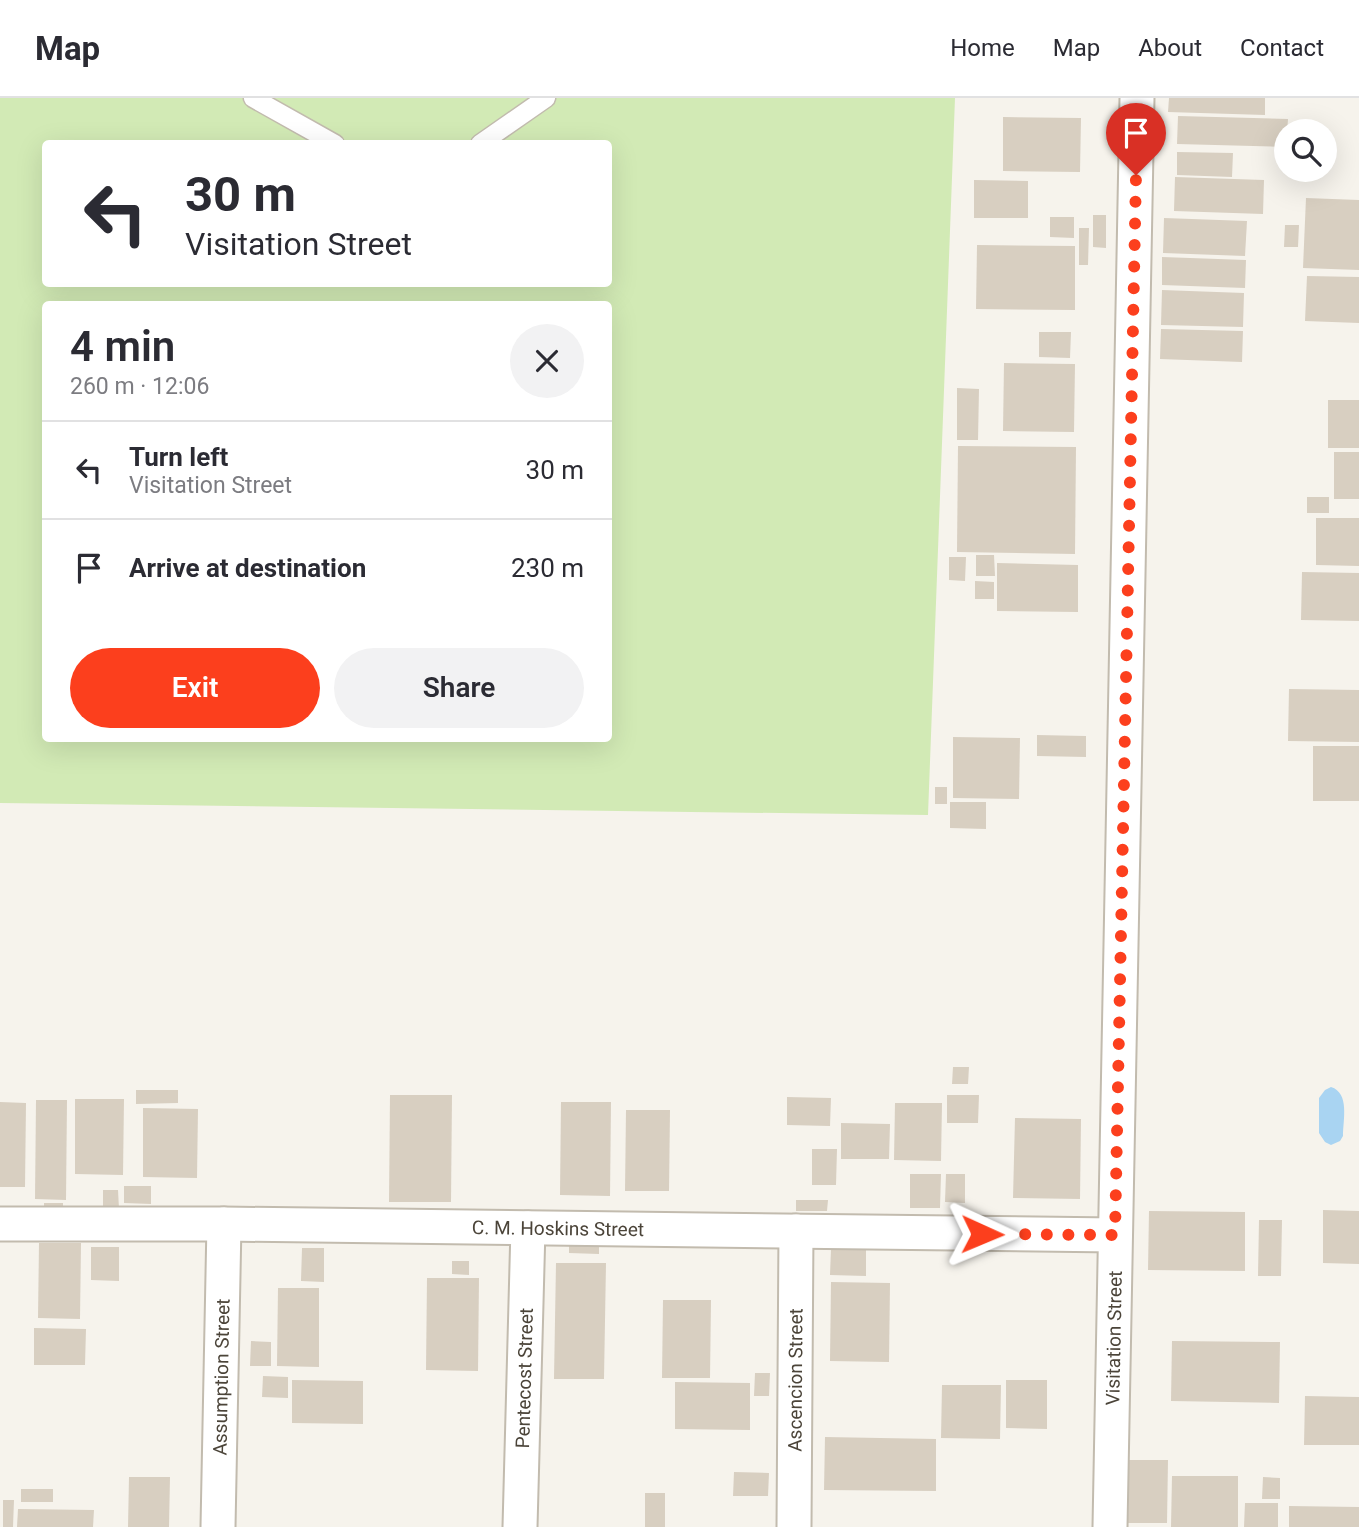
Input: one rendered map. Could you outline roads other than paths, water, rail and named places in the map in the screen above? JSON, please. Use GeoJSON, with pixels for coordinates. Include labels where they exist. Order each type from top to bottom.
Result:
{"type":"FeatureCollection","features":[{"type":"Feature","properties":{"kind":"street","name":"Visitation Street"},"geometry":{"type":"LineString","coordinates":[[1110,1527],[1137,98]]}},
{"type":"Feature","properties":{"kind":"street","name":"C. M. Hoskins Street"},"geometry":{"type":"LineString","coordinates":[[0,1224],[224,1224],[1115,1235]]}},
{"type":"Feature","properties":{"kind":"street","name":"Assumption Street"},"geometry":{"type":"LineString","coordinates":[[218,1527],[224,1224]]}},
{"type":"Feature","properties":{"kind":"street","name":"Pentecost Street"},"geometry":{"type":"LineString","coordinates":[[520,1527],[528,1228]]}},
{"type":"Feature","properties":{"kind":"street","name":"Ascencion Street"},"geometry":{"type":"LineString","coordinates":[[794,1527],[796,1231]]}},
{"type":"Feature","properties":{"kind":"lane"},"geometry":{"type":"LineString","coordinates":[[253,98],[328,140]]}},
{"type":"Feature","properties":{"kind":"lane"},"geometry":{"type":"LineString","coordinates":[[486,140],[546,98]]}},
{"type":"Feature","properties":{"kind":"water"},"geometry":{"type":"Polygon","coordinates":[[[1331,1087],[1341,1095],[1344,1115],[1343,1136],[1340,1141],[1331,1145],[1325,1142],[1319,1133],[1319,1098],[1331,1087]]]}}]}
